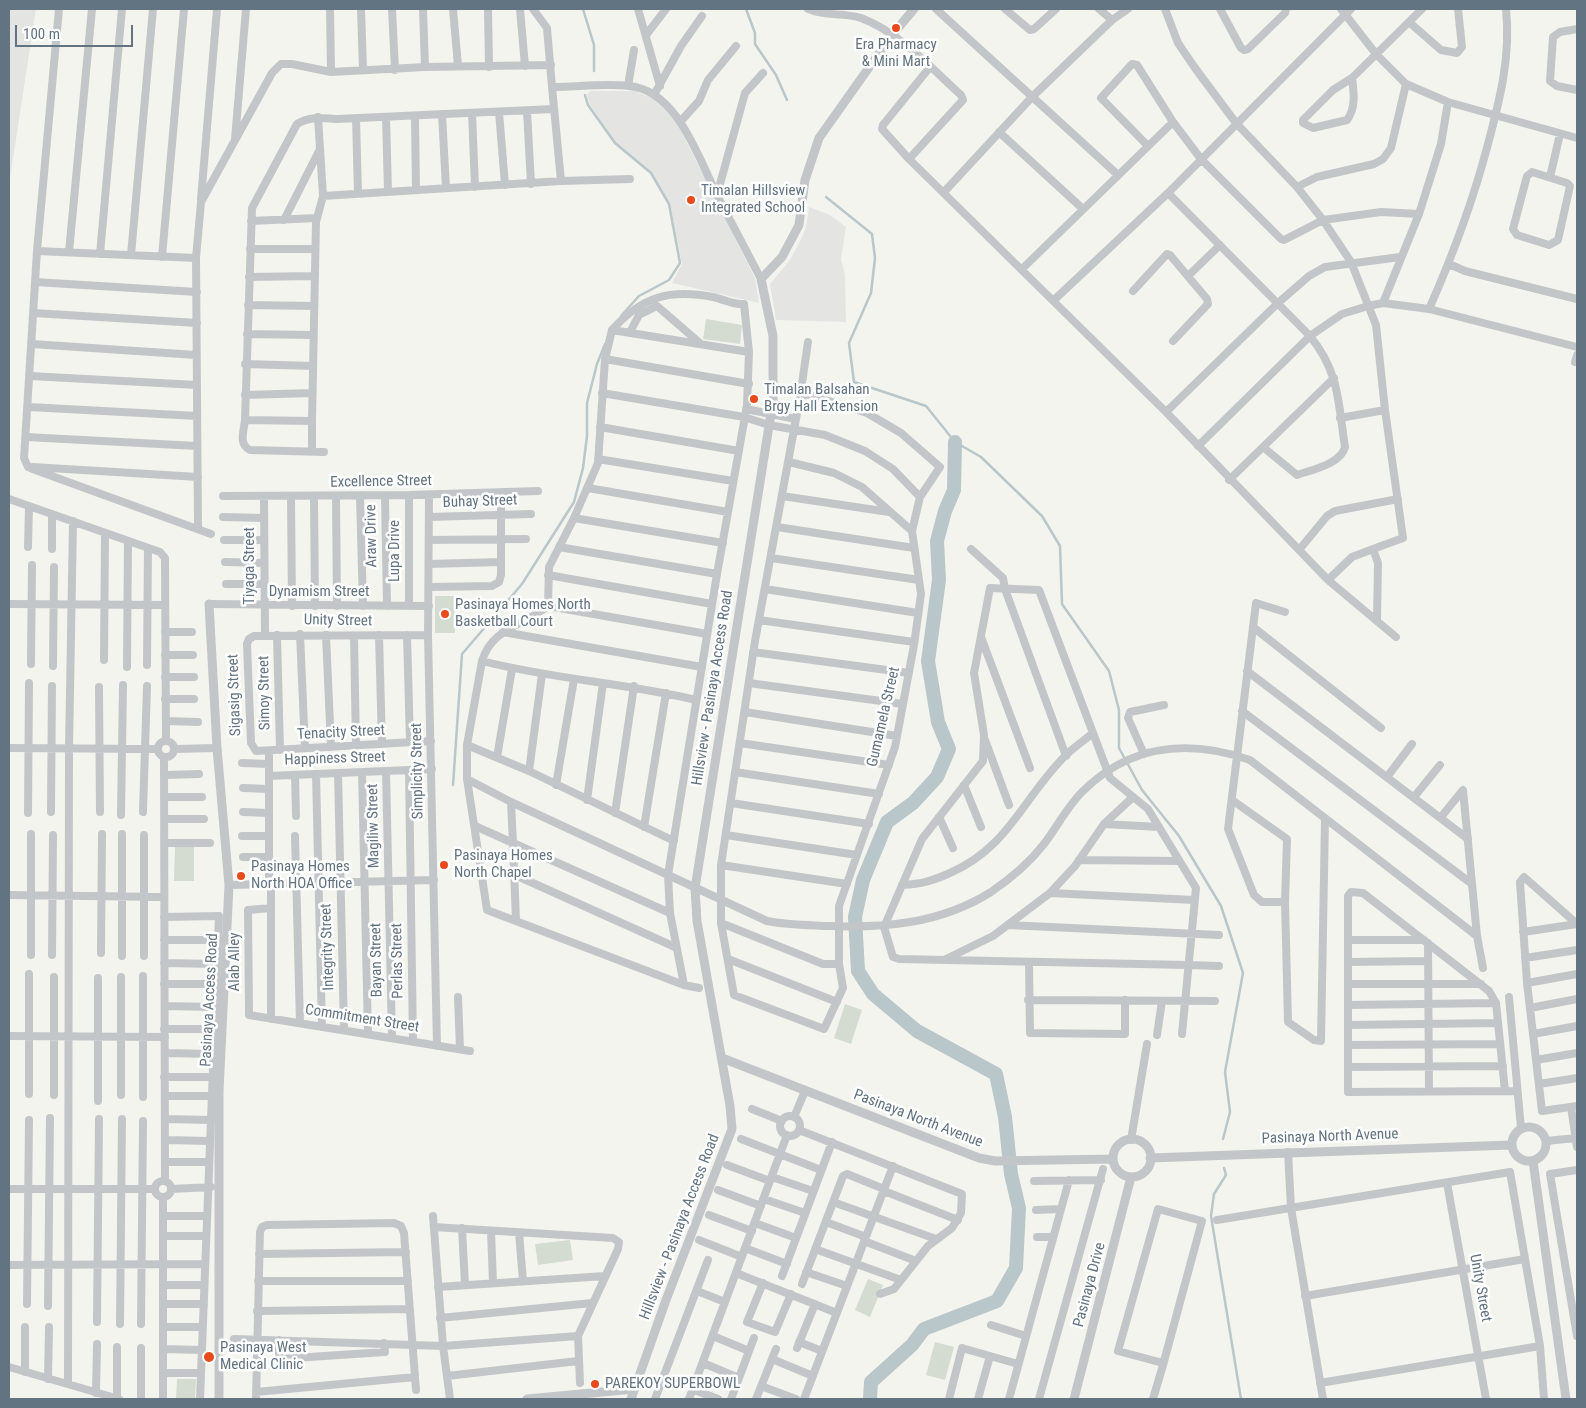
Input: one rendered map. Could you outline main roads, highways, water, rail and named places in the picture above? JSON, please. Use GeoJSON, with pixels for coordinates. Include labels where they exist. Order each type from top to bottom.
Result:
{"type":"FeatureCollection","features":[{"type":"Feature","properties":{"kind":"waterway"},"geometry":{"type":"LineString","coordinates":[[583,9],[594,45],[594,71]]}},
{"type":"Feature","properties":{"kind":"waterway"},"geometry":{"type":"LineString","coordinates":[[746,9],[755,33],[755,44],[776,75],[787,100]]}},
{"type":"Feature","properties":{"kind":"waterway"},"geometry":{"type":"LineString","coordinates":[[585,95],[588,105],[615,143],[651,173],[669,204],[680,263],[669,280],[639,296],[621,316]]}},
{"type":"Feature","properties":{"kind":"waterway"},"geometry":{"type":"LineString","coordinates":[[826,197],[872,234],[875,258],[871,293],[849,343],[854,382],[926,406],[955,442],[981,457],[1042,516],[1060,546],[1062,604],[1109,671],[1119,710],[1119,748],[1142,790],[1179,836],[1221,906],[1243,973],[1225,1072],[1230,1112],[1223,1139]]}},
{"type":"Feature","properties":{"kind":"waterway"},"geometry":{"type":"LineString","coordinates":[[453,785],[462,654],[522,584],[574,502],[583,468],[587,436],[587,403],[597,364],[605,344]]}},
{"type":"Feature","properties":{"kind":"waterway"},"geometry":{"type":"LineString","coordinates":[[870,1399],[871,1382],[912,1345],[924,1329],[997,1301],[1016,1268],[1019,1208],[1011,1174],[1005,1117],[996,1074],[917,1031],[873,994],[858,971],[855,917],[863,880],[887,822],[913,803],[937,777],[949,749],[938,722],[928,661],[939,580],[937,541],[945,511],[954,490],[955,442]]}},
{"type":"Feature","properties":{"kind":"waterway"},"geometry":{"type":"LineString","coordinates":[[1224,1168],[1226,1175],[1214,1194],[1211,1216],[1241,1399]]}},
{"type":"Feature","properties":{"kind":"place","name":"Era Pharmacy & Mini Mart"},"geometry":{"type":"Point","coordinates":[896,28]}},
{"type":"Feature","properties":{"kind":"place","name":"Timalan Hillsview Integrated School"},"geometry":{"type":"Point","coordinates":[691,200]}},
{"type":"Feature","properties":{"kind":"place","name":"Timalan Balsahan Brgy Hall Extension"},"geometry":{"type":"Point","coordinates":[754,399]}},
{"type":"Feature","properties":{"kind":"place","name":"Pasinaya Homes North Basketball Court"},"geometry":{"type":"Point","coordinates":[445,614]}},
{"type":"Feature","properties":{"kind":"place","name":"Pasinaya Homes North Chapel"},"geometry":{"type":"Point","coordinates":[444,865]}},
{"type":"Feature","properties":{"kind":"place","name":"Pasinaya Homes North HOA Office"},"geometry":{"type":"Point","coordinates":[241,876]}},
{"type":"Feature","properties":{"kind":"place","name":"Pasinaya West Medical Clinic"},"geometry":{"type":"Point","coordinates":[209,1357]}},
{"type":"Feature","properties":{"kind":"place","name":"PAREKOY SUPERBOWL"},"geometry":{"type":"Point","coordinates":[595,1384]}}]}
